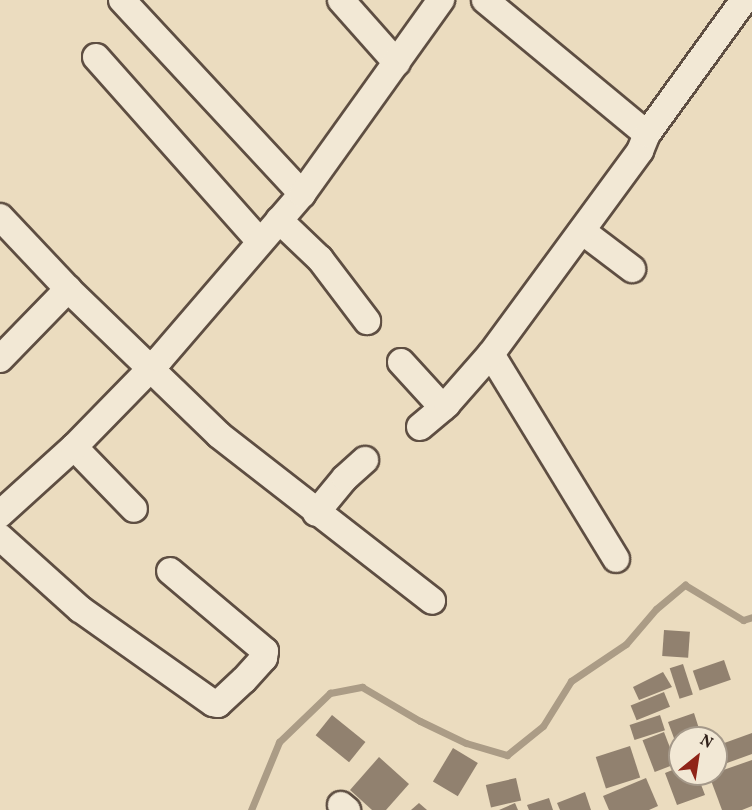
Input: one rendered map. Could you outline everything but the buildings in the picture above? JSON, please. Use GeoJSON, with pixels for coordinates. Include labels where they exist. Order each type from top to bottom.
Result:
{"type":"FeatureCollection","features":[{"type":"Feature","properties":{"kind":"street"},"geometry":{"type":"LineString","coordinates":[[122,0],[302,194]]}},
{"type":"Feature","properties":{"kind":"street"},"geometry":{"type":"LineString","coordinates":[[341,0],[397,63]]}},
{"type":"Feature","properties":{"kind":"street"},"geometry":{"type":"LineString","coordinates":[[0,514],[74,447],[150,370],[302,194],[441,0]]}},
{"type":"Feature","properties":{"kind":"street"},"geometry":{"type":"LineString","coordinates":[[485,0],[647,134]]}},
{"type":"Feature","properties":{"kind":"street"},"geometry":{"type":"LineString","coordinates":[[420,427],[443,408],[491,354],[640,151],[647,134],[744,0]]}},
{"type":"Feature","properties":{"kind":"street"},"geometry":{"type":"LineString","coordinates":[[96,57],[260,242]]}},
{"type":"Feature","properties":{"kind":"street"},"geometry":{"type":"LineString","coordinates":[[0,217],[68,289],[219,435],[432,602]]}},
{"type":"Feature","properties":{"kind":"street"},"geometry":{"type":"LineString","coordinates":[[279,220],[320,259],[367,321]]}},
{"type":"Feature","properties":{"kind":"street"},"geometry":{"type":"LineString","coordinates":[[582,231],[632,269]]}},
{"type":"Feature","properties":{"kind":"street"},"geometry":{"type":"LineString","coordinates":[[0,359],[68,289]]}},
{"type":"Feature","properties":{"kind":"street"},"geometry":{"type":"LineString","coordinates":[[491,354],[616,559]]}},
{"type":"Feature","properties":{"kind":"street"},"geometry":{"type":"LineString","coordinates":[[401,362],[443,408]]}},
{"type":"Feature","properties":{"kind":"street"},"geometry":{"type":"LineString","coordinates":[[74,447],[134,509]]}},
{"type":"Feature","properties":{"kind":"street"},"geometry":{"type":"LineString","coordinates":[[316,513],[345,478],[365,460]]}},
{"type":"Feature","properties":{"kind":"street"},"geometry":{"type":"LineString","coordinates":[[0,537],[80,609],[213,703],[218,704],[244,680],[264,657],[265,651],[170,571]]}},
{"type":"Feature","properties":{"kind":"waterway"},"geometry":{"type":"LineString","coordinates":[[251,810],[279,742],[330,693],[362,687],[420,721],[466,743],[507,755],[543,726],[571,681],[626,644],[656,609],[685,585],[743,620],[752,617]]}}]}
